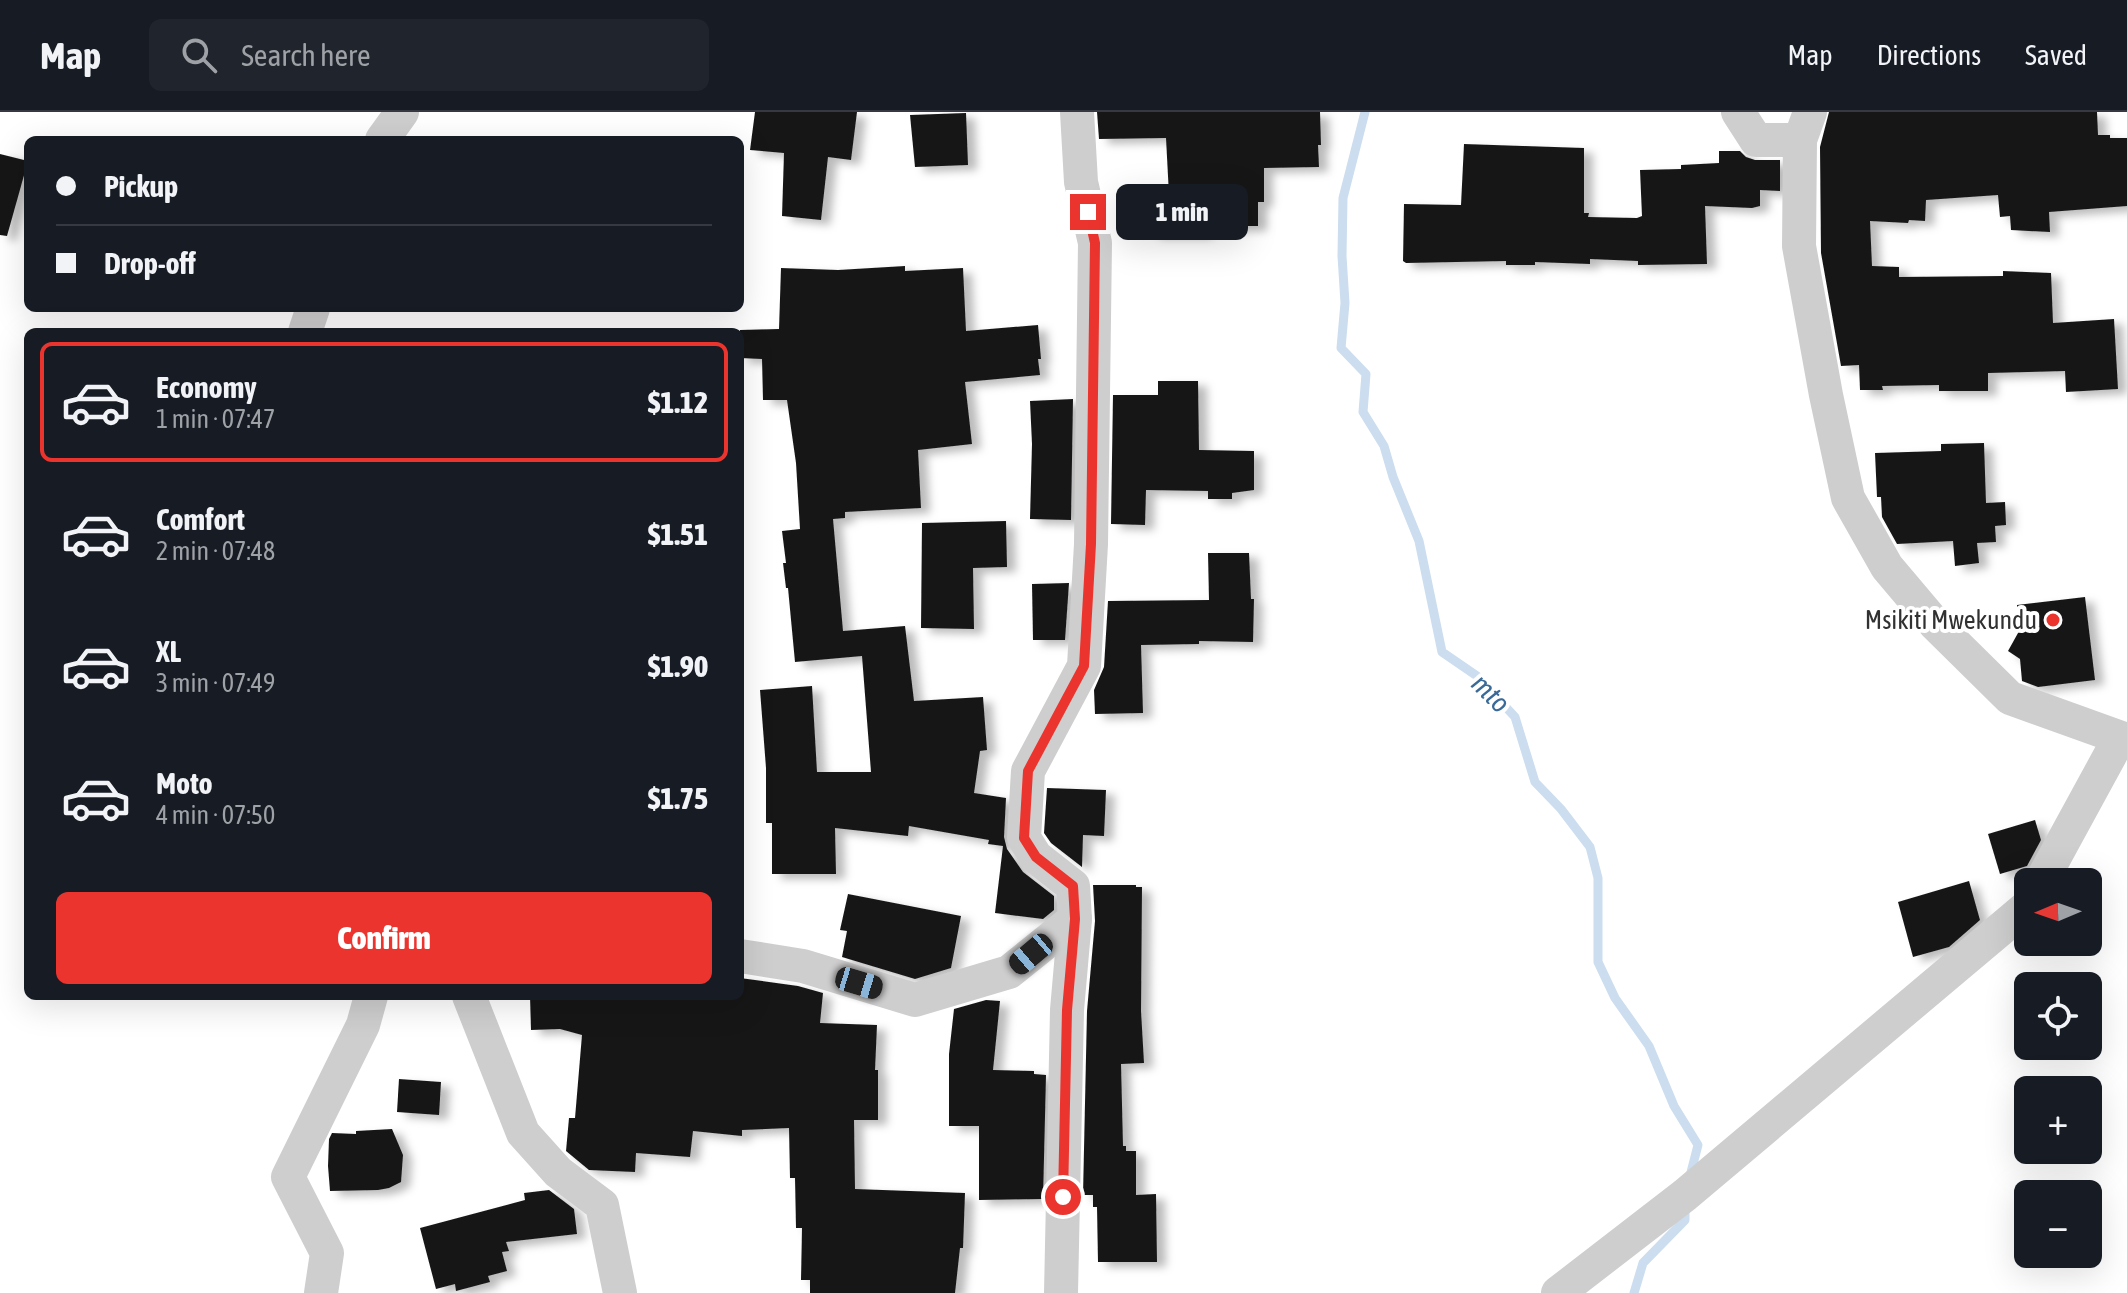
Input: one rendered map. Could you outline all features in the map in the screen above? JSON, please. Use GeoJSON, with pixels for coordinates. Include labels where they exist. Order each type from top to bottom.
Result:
{"type":"FeatureCollection","features":[{"type":"Feature","properties":{"kind":"street"},"geometry":{"type":"LineString","coordinates":[[385,136],[402,112]]}},
{"type":"Feature","properties":{"kind":"street"},"geometry":{"type":"LineString","coordinates":[[1061,1293],[1067,1010],[1075,919],[1073,886],[1036,857],[1024,838],[1028,771],[1084,666],[1091,544],[1095,243],[1081,182],[1077,112]]}},
{"type":"Feature","properties":{"kind":"street"},"geometry":{"type":"LineString","coordinates":[[1738,112],[1756,140],[1805,126],[1799,246],[1826,395],[1848,498],[1887,567],[1936,625],[2010,698],[2123,739],[2049,868]]}},
{"type":"Feature","properties":{"kind":"street"},"geometry":{"type":"LineString","coordinates":[[1558,1293],[1685,1195],[2014,918]]}},
{"type":"Feature","properties":{"kind":"street"},"geometry":{"type":"LineString","coordinates":[[744,957],[803,966],[915,1000],[1009,972],[1075,919]]}},
{"type":"Feature","properties":{"kind":"street"},"geometry":{"type":"LineString","coordinates":[[321,1293],[327,1253],[288,1177],[363,1025],[370,1000]]}},
{"type":"Feature","properties":{"kind":"street"},"geometry":{"type":"LineString","coordinates":[[471,1000],[523,1133],[558,1172],[602,1205],[620,1293]]}},
{"type":"Feature","properties":{"kind":"building"},"geometry":{"type":"Polygon","coordinates":[[[755,112],[857,112],[851,160],[828,157],[821,220],[782,216],[784,153],[750,150],[755,112]]]}},
{"type":"Feature","properties":{"kind":"building"},"geometry":{"type":"Polygon","coordinates":[[[1097,112],[1320,112],[1319,167],[1264,168],[1264,202],[1258,202],[1258,226],[1203,226],[1203,233],[1151,233],[1152,195],[1169,195],[1166,138],[1099,139],[1097,112]]]}},
{"type":"Feature","properties":{"kind":"building"},"geometry":{"type":"Polygon","coordinates":[[[1829,112],[2097,112],[2098,135],[2127,138],[2127,206],[2049,212],[2050,232],[2011,230],[2010,216],[2000,217],[1998,195],[1926,200],[1925,221],[1870,221],[1872,266],[1899,267],[1899,277],[2003,276],[2003,271],[2051,273],[2053,323],[2114,319],[2118,389],[2066,392],[2065,371],[1988,373],[1988,391],[1939,391],[1939,385],[1882,386],[1883,390],[1860,390],[1859,365],[1841,366],[1821,253],[1820,147],[1829,112]]]}},
{"type":"Feature","properties":{"kind":"building"},"geometry":{"type":"Polygon","coordinates":[[[966,113],[968,165],[915,167],[910,115],[966,113]]]}},
{"type":"Feature","properties":{"kind":"building"},"geometry":{"type":"Polygon","coordinates":[[[1464,144],[1584,148],[1584,213],[1589,213],[1588,217],[1642,216],[1640,170],[1681,169],[1681,165],[1719,163],[1719,151],[1740,151],[1755,160],[1780,160],[1780,191],[1760,190],[1760,206],[1752,208],[1705,206],[1707,264],[1638,265],[1638,261],[1590,259],[1590,264],[1535,262],[1535,265],[1506,265],[1506,261],[1406,263],[1403,261],[1404,204],[1461,205],[1464,144]]]}},
{"type":"Feature","properties":{"kind":"building"},"geometry":{"type":"Polygon","coordinates":[[[0,154],[24,160],[24,175],[7,236],[0,235],[0,154]]]}},
{"type":"Feature","properties":{"kind":"building"},"geometry":{"type":"Polygon","coordinates":[[[905,266],[905,271],[963,268],[966,331],[1038,325],[1040,375],[965,382],[972,444],[918,450],[921,508],[845,512],[845,518],[833,519],[843,631],[905,626],[914,701],[983,697],[987,750],[980,751],[974,793],[1006,798],[1004,837],[1007,849],[1023,872],[1054,896],[1054,910],[1043,919],[995,913],[1003,846],[988,844],[989,840],[909,826],[908,836],[835,828],[836,874],[772,874],[772,823],[766,823],[766,768],[760,690],[812,686],[817,772],[871,772],[862,656],[795,662],[782,531],[800,529],[796,463],[787,400],[763,400],[762,359],[744,358],[744,330],[779,329],[781,268],[838,270],[905,266]]]}},
{"type":"Feature","properties":{"kind":"building"},"geometry":{"type":"Polygon","coordinates":[[[1158,381],[1198,381],[1199,450],[1254,451],[1254,490],[1232,493],[1232,499],[1208,499],[1208,491],[1146,490],[1145,525],[1111,524],[1113,395],[1158,395],[1158,381]]]}},
{"type":"Feature","properties":{"kind":"building"},"geometry":{"type":"Polygon","coordinates":[[[1073,399],[1071,520],[1030,519],[1030,401],[1073,399]]]}},
{"type":"Feature","properties":{"kind":"building"},"geometry":{"type":"Polygon","coordinates":[[[1984,443],[1986,503],[2005,502],[2006,525],[1995,526],[1996,542],[1977,543],[1979,563],[1955,566],[1953,541],[1897,544],[1882,517],[1881,497],[1877,497],[1875,453],[1941,451],[1941,444],[1984,443]]]}},
{"type":"Feature","properties":{"kind":"building"},"geometry":{"type":"Polygon","coordinates":[[[1006,521],[1007,567],[973,568],[974,629],[921,628],[922,523],[1006,521]]]}},
{"type":"Feature","properties":{"kind":"building"},"geometry":{"type":"Polygon","coordinates":[[[1208,553],[1249,553],[1251,599],[1254,599],[1253,642],[1199,641],[1199,644],[1141,645],[1143,713],[1095,714],[1094,690],[1104,667],[1108,601],[1209,600],[1208,553]]]}},
{"type":"Feature","properties":{"kind":"building"},"geometry":{"type":"Polygon","coordinates":[[[1069,583],[1065,640],[1033,640],[1032,584],[1069,583]]]}},
{"type":"Feature","properties":{"kind":"building","name":"Msikiti Mwekundu"},"geometry":{"type":"Polygon","coordinates":[[[2085,597],[2095,680],[2038,687],[2022,681],[2020,659],[2008,651],[2018,633],[2017,605],[2085,597]]]}},
{"type":"Feature","properties":{"kind":"building"},"geometry":{"type":"Polygon","coordinates":[[[1047,788],[1106,790],[1104,836],[1083,835],[1082,867],[1051,843],[1044,833],[1047,788]]]}},
{"type":"Feature","properties":{"kind":"building"},"geometry":{"type":"Polygon","coordinates":[[[2035,820],[2041,840],[2027,866],[2000,874],[1988,834],[2035,820]]]}},
{"type":"Feature","properties":{"kind":"building"},"geometry":{"type":"Polygon","coordinates":[[[1969,881],[1980,920],[1949,947],[1913,957],[1898,902],[1969,881]]]}},
{"type":"Feature","properties":{"kind":"building"},"geometry":{"type":"Polygon","coordinates":[[[1093,885],[1142,887],[1141,1011],[1144,1063],[1121,1064],[1123,1146],[1126,1146],[1126,1151],[1136,1151],[1136,1195],[1156,1194],[1157,1262],[1098,1262],[1097,1207],[1093,1207],[1093,1195],[1083,1195],[1087,1011],[1095,921],[1093,885]]]}},
{"type":"Feature","properties":{"kind":"building"},"geometry":{"type":"Polygon","coordinates":[[[848,894],[961,916],[951,968],[915,979],[842,957],[847,931],[840,930],[848,894]]]}},
{"type":"Feature","properties":{"kind":"building"},"geometry":{"type":"Polygon","coordinates":[[[744,979],[823,993],[820,1023],[877,1025],[875,1070],[878,1070],[878,1120],[854,1120],[855,1189],[965,1193],[963,1248],[960,1248],[955,1293],[810,1293],[810,1280],[801,1280],[802,1228],[796,1228],[795,1178],[790,1178],[789,1128],[742,1130],[742,1136],[693,1131],[690,1157],[636,1153],[635,1172],[589,1170],[566,1151],[569,1118],[575,1118],[582,1035],[560,1029],[531,1030],[530,1000],[744,1000],[744,979]]]}},
{"type":"Feature","properties":{"kind":"building"},"geometry":{"type":"Polygon","coordinates":[[[986,1000],[1000,1001],[993,1070],[1034,1071],[1034,1074],[1046,1075],[1043,1199],[979,1200],[979,1126],[949,1126],[949,1054],[954,1009],[986,1000]]]}},
{"type":"Feature","properties":{"kind":"building"},"geometry":{"type":"Polygon","coordinates":[[[399,1079],[441,1082],[439,1115],[397,1112],[399,1079]]]}},
{"type":"Feature","properties":{"kind":"building"},"geometry":{"type":"Polygon","coordinates":[[[392,1129],[403,1155],[401,1182],[378,1190],[330,1191],[328,1166],[332,1133],[356,1134],[356,1131],[392,1129]]]}},
{"type":"Feature","properties":{"kind":"building"},"geometry":{"type":"Polygon","coordinates":[[[549,1190],[574,1209],[577,1234],[506,1242],[509,1251],[502,1252],[507,1271],[488,1276],[490,1282],[456,1291],[455,1284],[436,1289],[420,1228],[525,1200],[524,1193],[549,1190]]]}},
{"type":"Feature","properties":{"kind":"waterway","name":"mto"},"geometry":{"type":"LineString","coordinates":[[1365,112],[1343,198],[1345,303],[1341,348],[1366,374],[1363,412],[1384,446],[1419,541],[1442,652],[1477,676],[1515,717],[1535,782],[1561,809],[1590,847],[1598,878],[1598,962],[1615,998],[1649,1046],[1674,1106],[1698,1145],[1690,1176]]}},
{"type":"Feature","properties":{"kind":"waterway","name":"mto"},"geometry":{"type":"LineString","coordinates":[[1634,1293],[1643,1263],[1685,1220],[1685,1207]]}},
{"type":"Feature","properties":{"kind":"place","name":"Msikiti Mwekundu"},"geometry":{"type":"Point","coordinates":[2053,620]}},
{"type":"Feature","properties":{"kind":"route"},"geometry":{"type":"LineString","coordinates":[[1063,1197],[1067,1010],[1075,919],[1073,886],[1036,857],[1024,838],[1028,771],[1084,666],[1091,544],[1095,243],[1088,212]]}}]}
